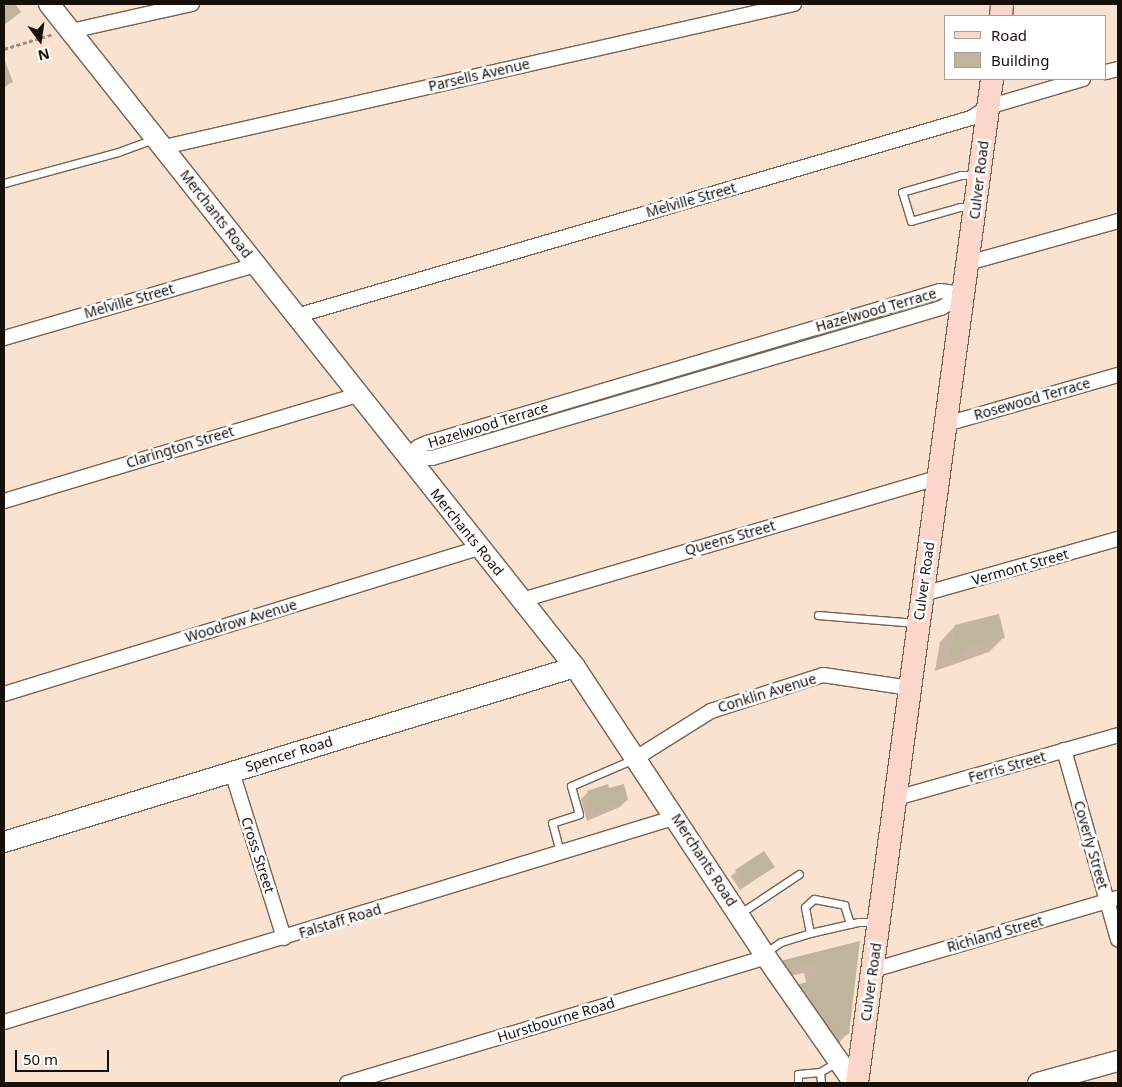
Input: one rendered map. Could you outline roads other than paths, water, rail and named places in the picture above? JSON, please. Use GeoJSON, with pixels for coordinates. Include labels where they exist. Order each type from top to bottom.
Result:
{"type":"FeatureCollection","features":[{"type":"Feature","properties":{"kind":"main road","name":"Culver Road"},"geometry":{"type":"LineString","coordinates":[[855,1083],[896,798],[992,80]]}},
{"type":"Feature","properties":{"kind":"street","name":"Merchants Road"},"geometry":{"type":"LineString","coordinates":[[49,4],[64,32],[160,143],[357,395],[575,667],[676,817],[765,955],[855,1083]]}},
{"type":"Feature","properties":{"kind":"street"},"geometry":{"type":"LineString","coordinates":[[64,32],[192,4]]}},
{"type":"Feature","properties":{"kind":"street","name":"Parsells Avenue"},"geometry":{"type":"LineString","coordinates":[[160,143],[794,4]]}},
{"type":"Feature","properties":{"kind":"street","name":"Melville Street"},"geometry":{"type":"LineString","coordinates":[[296,316],[961,120],[988,107],[1080,80]]}},
{"type":"Feature","properties":{"kind":"street"},"geometry":{"type":"LineString","coordinates":[[968,262],[1118,221]]}},
{"type":"Feature","properties":{"kind":"street","name":"Melville Street"},"geometry":{"type":"LineString","coordinates":[[4,338],[255,265]]}},
{"type":"Feature","properties":{"kind":"street","name":"Hazelwood Terrace"},"geometry":{"type":"LineString","coordinates":[[409,458],[418,447],[427,443],[940,291],[964,294]]}},
{"type":"Feature","properties":{"kind":"street","name":"Hazelwood Terrace"},"geometry":{"type":"LineString","coordinates":[[409,458],[432,458],[941,308],[964,294]]}},
{"type":"Feature","properties":{"kind":"street","name":"Rosewood Terrace"},"geometry":{"type":"LineString","coordinates":[[946,424],[1118,375]]}},
{"type":"Feature","properties":{"kind":"street","name":"Clarington Street"},"geometry":{"type":"LineString","coordinates":[[4,501],[357,395]]}},
{"type":"Feature","properties":{"kind":"street","name":"Queens Street"},"geometry":{"type":"LineString","coordinates":[[522,600],[939,477]]}},
{"type":"Feature","properties":{"kind":"street","name":"Vermont Street"},"geometry":{"type":"LineString","coordinates":[[923,594],[1118,539]]}},
{"type":"Feature","properties":{"kind":"street","name":"Woodrow Avenue"},"geometry":{"type":"LineString","coordinates":[[4,694],[479,548]]}},
{"type":"Feature","properties":{"kind":"street","name":"Spencer Road"},"geometry":{"type":"LineString","coordinates":[[4,842],[575,667]]}},
{"type":"Feature","properties":{"kind":"street","name":"Conklin Avenue"},"geometry":{"type":"LineString","coordinates":[[636,758],[711,710],[823,675],[910,688]]}},
{"type":"Feature","properties":{"kind":"street","name":"Ferris Street"},"geometry":{"type":"LineString","coordinates":[[896,798],[1118,735]]}},
{"type":"Feature","properties":{"kind":"street","name":"Coverly Street"},"geometry":{"type":"LineString","coordinates":[[1064,750],[1113,900],[1118,939]]}},
{"type":"Feature","properties":{"kind":"street","name":"Cross Street"},"geometry":{"type":"LineString","coordinates":[[232,772],[284,938]]}},
{"type":"Feature","properties":{"kind":"street","name":"Falstaff Road"},"geometry":{"type":"LineString","coordinates":[[4,1022],[676,817]]}},
{"type":"Feature","properties":{"kind":"street","name":"Richland Street"},"geometry":{"type":"LineString","coordinates":[[872,970],[1113,900]]}},
{"type":"Feature","properties":{"kind":"street","name":"Hurstbourne Road"},"geometry":{"type":"LineString","coordinates":[[347,1083],[765,955]]}},
{"type":"Feature","properties":{"kind":"street"},"geometry":{"type":"LineString","coordinates":[[1038,1083],[1118,1060]]}},
{"type":"Feature","properties":{"kind":"lane"},"geometry":{"type":"LineString","coordinates":[[4,183],[118,152],[160,143]]}},
{"type":"Feature","properties":{"kind":"lane"},"geometry":{"type":"LineString","coordinates":[[975,208],[960,207],[911,221],[902,192],[961,175],[978,176]]}},
{"type":"Feature","properties":{"kind":"lane"},"geometry":{"type":"LineString","coordinates":[[661,374],[666,389]]}},
{"type":"Feature","properties":{"kind":"lane"},"geometry":{"type":"LineString","coordinates":[[818,615],[919,623]]}},
{"type":"Feature","properties":{"kind":"lane"},"geometry":{"type":"LineString","coordinates":[[560,852],[552,822],[579,814],[570,786],[636,758]]}},
{"type":"Feature","properties":{"kind":"lane"},"geometry":{"type":"LineString","coordinates":[[738,914],[799,874]]}},
{"type":"Feature","properties":{"kind":"lane"},"geometry":{"type":"LineString","coordinates":[[810,933],[805,907],[814,898],[844,905],[850,924]]}},
{"type":"Feature","properties":{"kind":"lane"},"geometry":{"type":"LineString","coordinates":[[765,955],[781,942],[810,933],[850,924],[879,922]]}},
{"type":"Feature","properties":{"kind":"lane"},"geometry":{"type":"LineString","coordinates":[[798,1083],[798,1074],[808,1076],[820,1072],[838,1061]]}},
{"type":"Feature","properties":{"kind":"lane"},"geometry":{"type":"LineString","coordinates":[[820,1072],[821,1083]]}}]}
